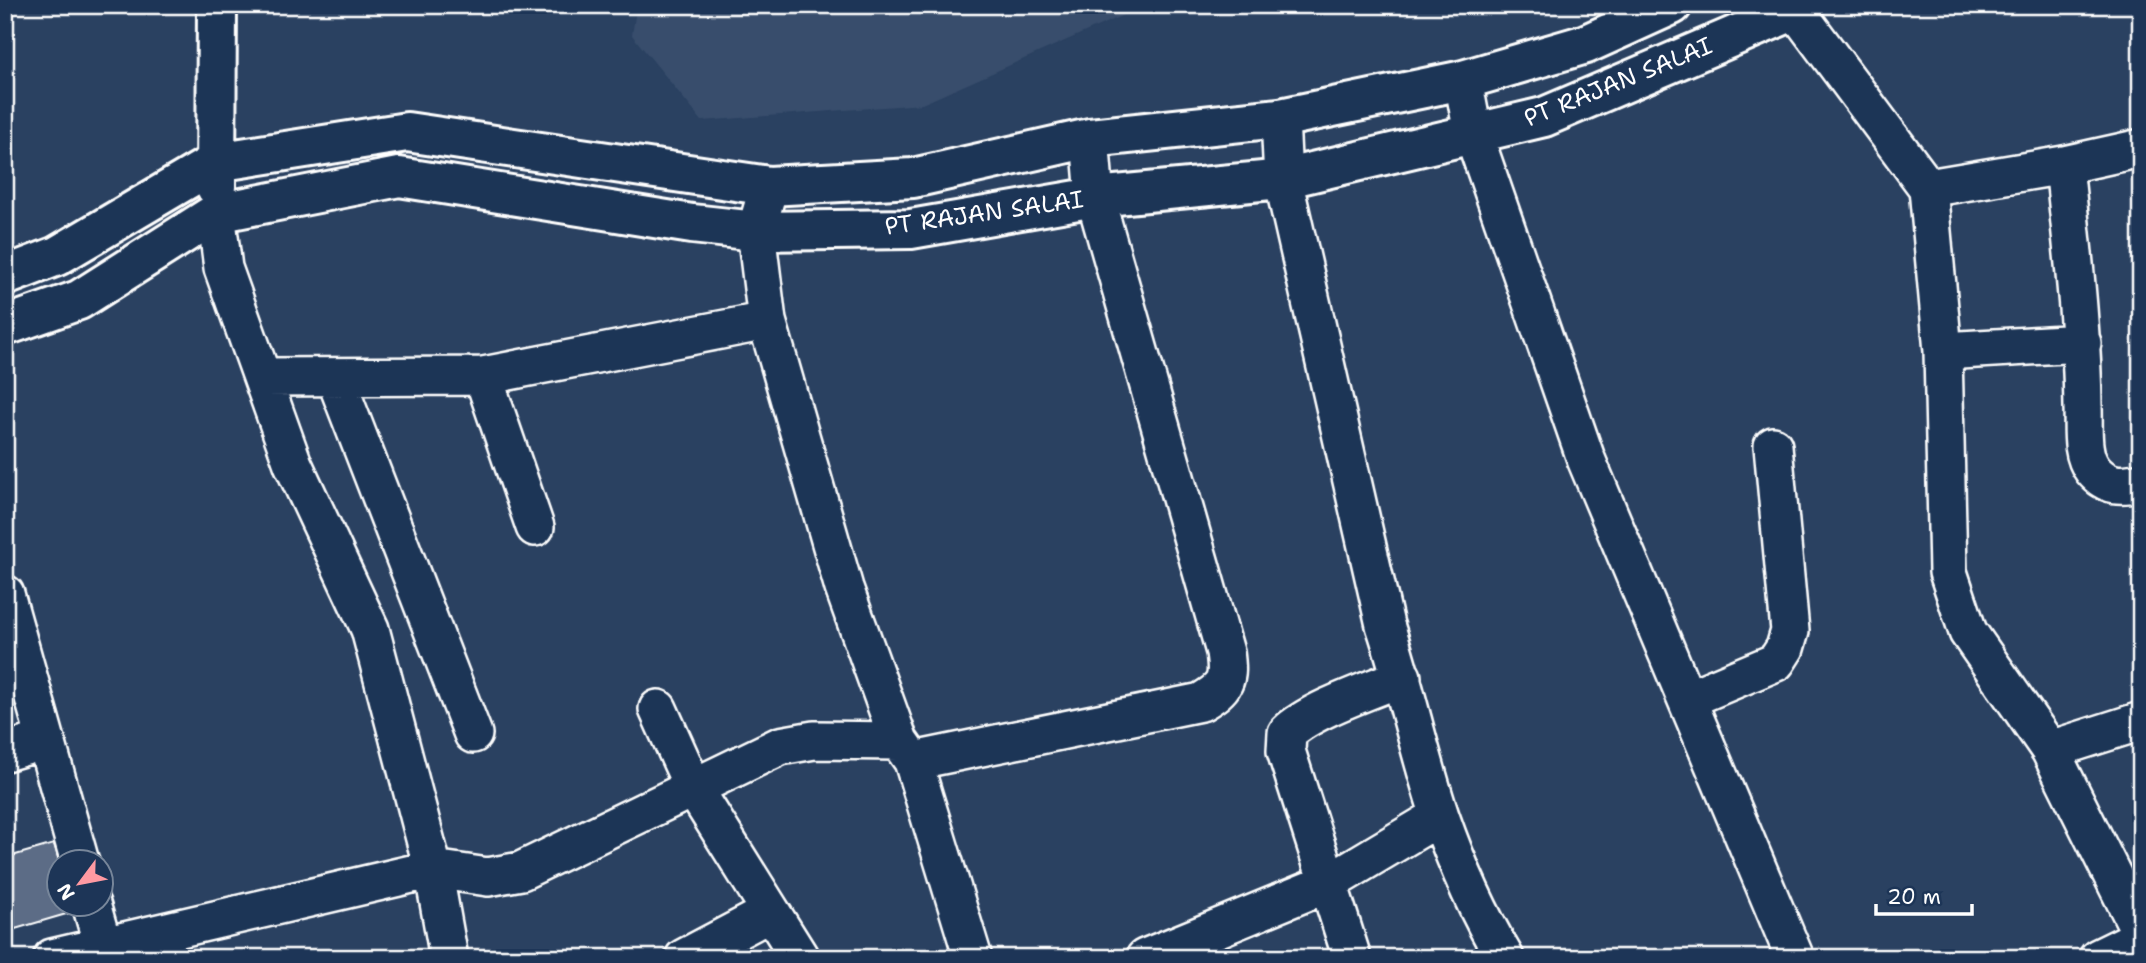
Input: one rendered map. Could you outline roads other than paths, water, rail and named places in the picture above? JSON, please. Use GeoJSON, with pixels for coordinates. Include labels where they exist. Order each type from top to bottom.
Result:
{"type":"FeatureCollection","features":[{"type":"Feature","properties":{"kind":"main road"},"geometry":{"type":"LineString","coordinates":[[216,213],[217,5]]}},
{"type":"Feature","properties":{"kind":"main road","name":"PT RAJAN SALAI"},"geometry":{"type":"LineString","coordinates":[[5,276],[57,256],[216,162],[407,132],[769,186],[914,178],[1090,138],[1280,118],[1463,80],[1586,44],[1672,5]]}},
{"type":"Feature","properties":{"kind":"main road","name":"PT RAJAN SALAI"},"geometry":{"type":"LineString","coordinates":[[5,326],[79,300],[216,213],[399,177],[692,224],[756,231],[911,229],[1095,197],[1283,179],[1544,117],[1796,7]]}},
{"type":"Feature","properties":{"kind":"street"},"geometry":{"type":"LineString","coordinates":[[1796,7],[1928,188],[1943,351],[1948,572],[1968,632],[2050,750],[2141,935],[2098,958]]}},
{"type":"Feature","properties":{"kind":"street"},"geometry":{"type":"LineString","coordinates":[[1463,80],[1474,133],[1586,459],[1795,958]]}},
{"type":"Feature","properties":{"kind":"street"},"geometry":{"type":"LineString","coordinates":[[1280,118],[1283,179],[1385,625],[1440,816],[1480,917],[1505,958]]}},
{"type":"Feature","properties":{"kind":"street"},"geometry":{"type":"LineString","coordinates":[[52,958],[103,946],[170,944],[433,869],[488,877],[521,871],[780,746],[814,740],[906,751],[1201,702],[1220,691],[1228,675],[1225,652],[1095,197],[1090,138]]}},
{"type":"Feature","properties":{"kind":"street"},"geometry":{"type":"LineString","coordinates":[[1928,188],[2064,165],[2141,148]]}},
{"type":"Feature","properties":{"kind":"street"},"geometry":{"type":"LineString","coordinates":[[2064,165],[2082,342],[2084,450],[2092,468],[2106,482],[2120,486],[2141,482]]}},
{"type":"Feature","properties":{"kind":"street"},"geometry":{"type":"LineString","coordinates":[[769,186],[756,231],[767,320],[844,588],[906,751],[973,958]]}},
{"type":"Feature","properties":{"kind":"street"},"geometry":{"type":"LineString","coordinates":[[216,213],[223,268],[293,464],[370,629],[433,869],[449,958]]}},
{"type":"Feature","properties":{"kind":"street"},"geometry":{"type":"LineString","coordinates":[[262,377],[483,376],[767,320]]}},
{"type":"Feature","properties":{"kind":"street"},"geometry":{"type":"LineString","coordinates":[[1943,351],[2082,342]]}},
{"type":"Feature","properties":{"kind":"street"},"geometry":{"type":"LineString","coordinates":[[483,376],[535,527]]}},
{"type":"Feature","properties":{"kind":"street"},"geometry":{"type":"LineString","coordinates":[[335,377],[473,734]]}},
{"type":"Feature","properties":{"kind":"street"},"geometry":{"type":"LineString","coordinates":[[1688,699],[1776,662],[1785,648],[1790,631],[1773,446]]}},
{"type":"Feature","properties":{"kind":"street"},"geometry":{"type":"LineString","coordinates":[[5,594],[76,848]]}},
{"type":"Feature","properties":{"kind":"street"},"geometry":{"type":"LineString","coordinates":[[1352,958],[1286,751],[1287,733],[1312,716],[1402,677]]}},
{"type":"Feature","properties":{"kind":"street"},"geometry":{"type":"LineString","coordinates":[[658,709],[693,787],[800,958]]}},
{"type":"Feature","properties":{"kind":"street"},"geometry":{"type":"LineString","coordinates":[[2050,750],[2141,721]]}},
{"type":"Feature","properties":{"kind":"street"},"geometry":{"type":"LineString","coordinates":[[5,752],[46,740]]}},
{"type":"Feature","properties":{"kind":"street"},"geometry":{"type":"LineString","coordinates":[[1145,958],[1328,883],[1440,816]]}},
{"type":"Feature","properties":{"kind":"street"},"geometry":{"type":"LineString","coordinates":[[684,958],[771,912]]}},
{"type":"Feature","properties":{"kind":"street"},"geometry":{"type":"LineString","coordinates":[[95,918],[103,946]]}}]}
